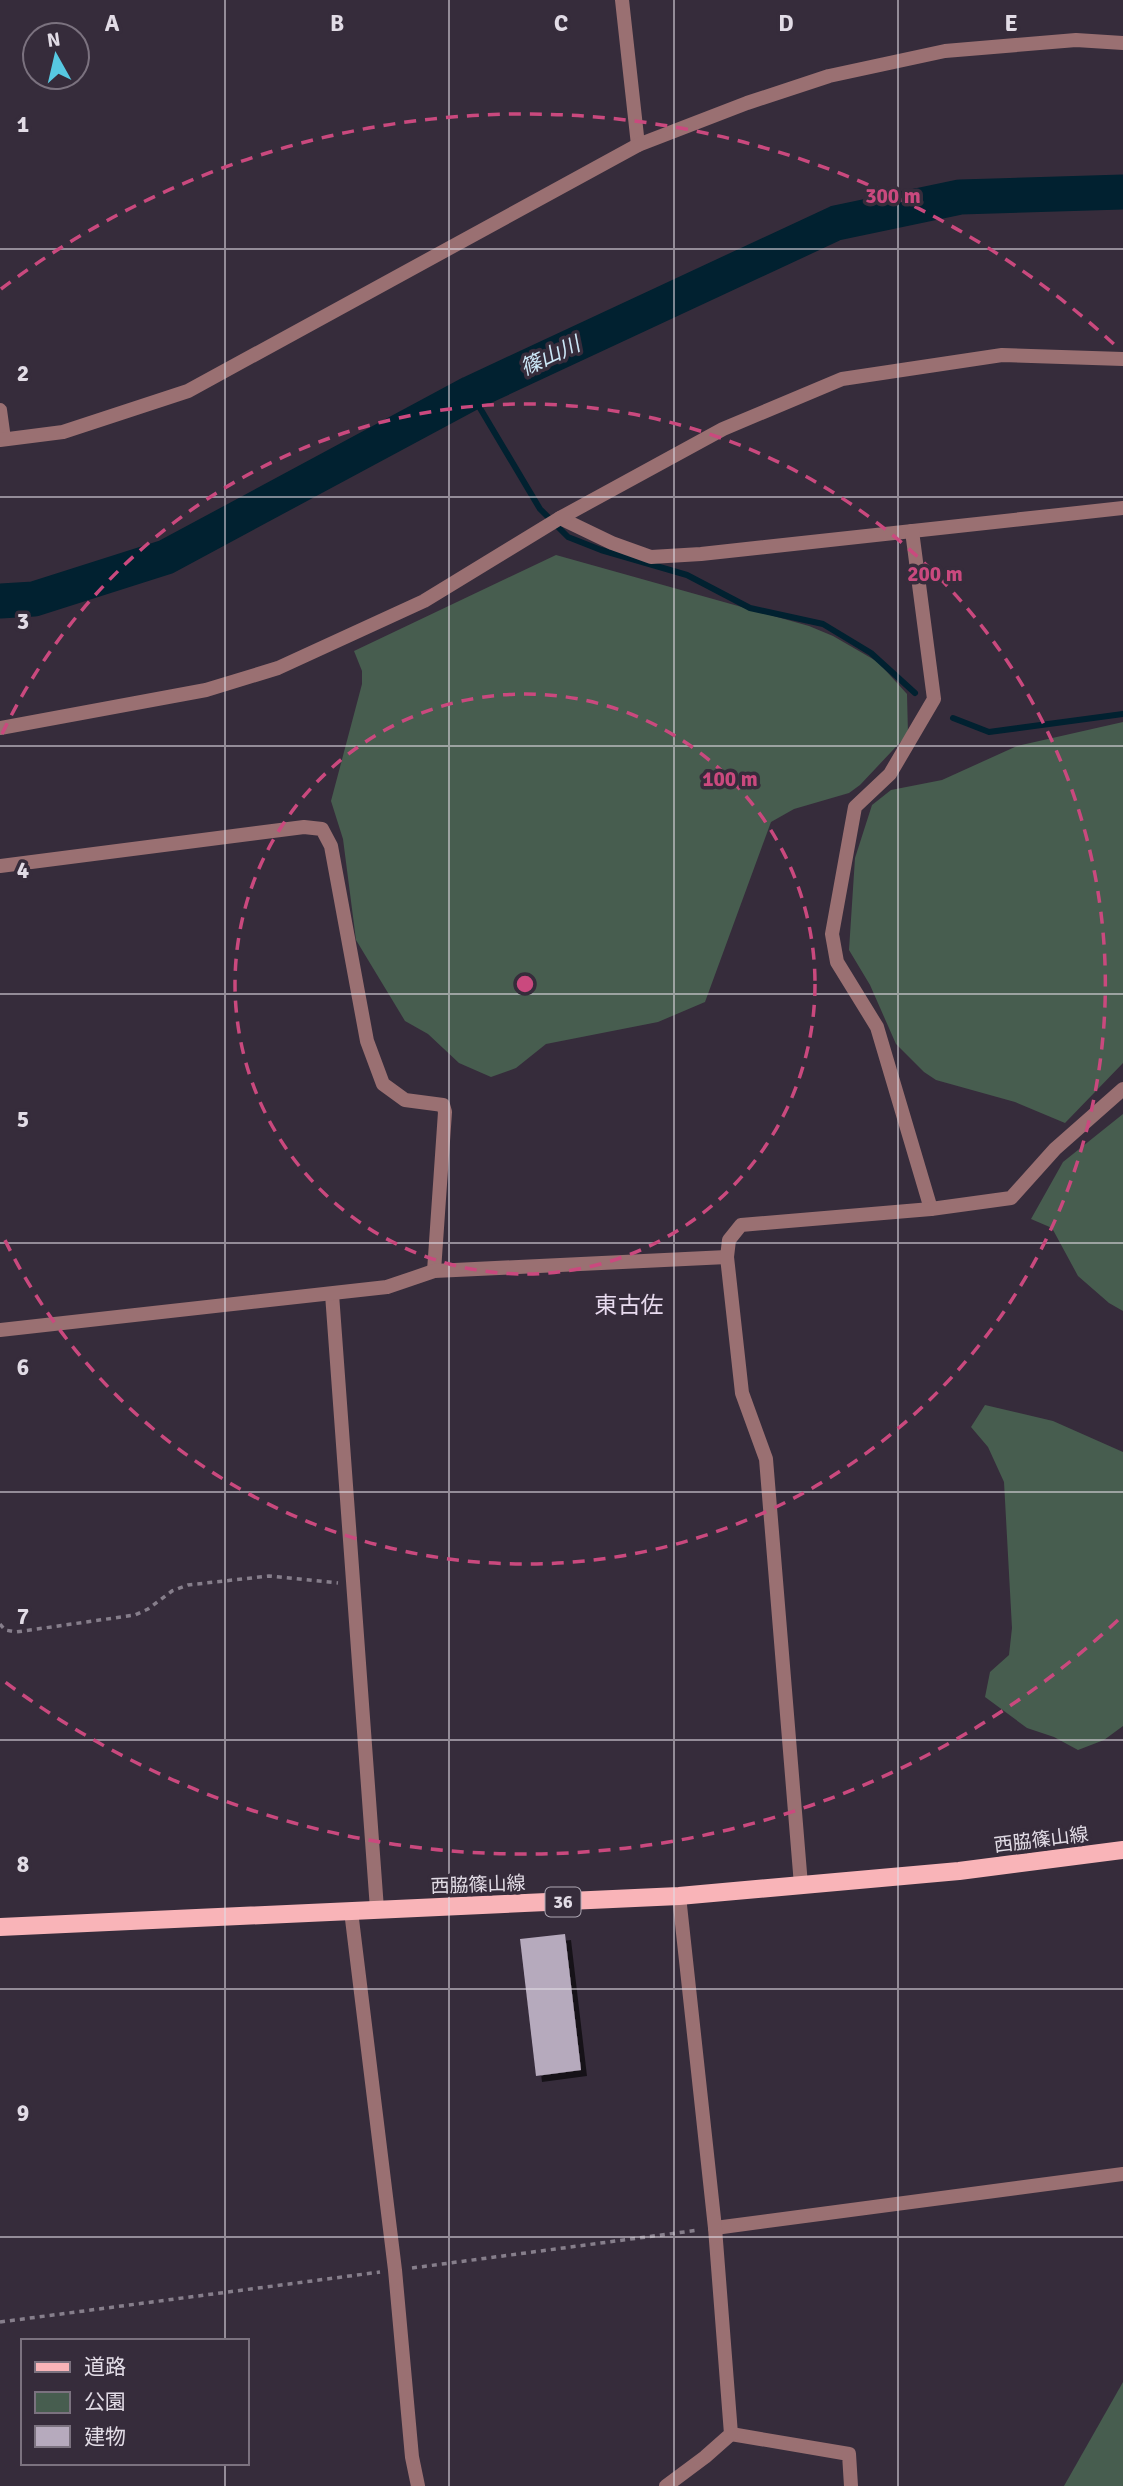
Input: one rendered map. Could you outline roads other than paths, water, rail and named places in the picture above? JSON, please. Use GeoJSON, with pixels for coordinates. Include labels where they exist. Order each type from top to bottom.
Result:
{"type":"FeatureCollection","features":[{"type":"Feature","properties":{"kind":"main road","name":"西脇篠山線"},"geometry":{"type":"LineString","coordinates":[[0,1927],[679,1896],[959,1871],[1123,1850]]}},
{"type":"Feature","properties":{"kind":"street"},"geometry":{"type":"LineString","coordinates":[[622,0],[638,145]]}},
{"type":"Feature","properties":{"kind":"street"},"geometry":{"type":"LineString","coordinates":[[0,410],[2,440],[62,432],[188,391],[638,145],[747,103],[829,76],[945,51],[1076,40],[1123,43]]}},
{"type":"Feature","properties":{"kind":"street"},"geometry":{"type":"LineString","coordinates":[[0,728],[206,691],[278,668],[424,601],[560,517],[723,429],[842,379],[1002,355],[1123,359]]}},
{"type":"Feature","properties":{"kind":"street"},"geometry":{"type":"LineString","coordinates":[[560,517],[612,543],[651,557],[1123,508]]}},
{"type":"Feature","properties":{"kind":"street"},"geometry":{"type":"LineString","coordinates":[[912,531],[934,699],[890,774],[855,807],[832,934],[837,962],[877,1027],[931,1209]]}},
{"type":"Feature","properties":{"kind":"street"},"geometry":{"type":"LineString","coordinates":[[0,866],[304,827],[322,829],[331,846],[367,1041],[383,1084],[405,1100],[443,1105],[445,1112],[434,1271]]}},
{"type":"Feature","properties":{"kind":"street"},"geometry":{"type":"LineString","coordinates":[[801,1885],[766,1459],[742,1393],[727,1257],[729,1240],[741,1225],[931,1209],[1011,1198],[1055,1149],[1123,1088]]}},
{"type":"Feature","properties":{"kind":"street"},"geometry":{"type":"LineString","coordinates":[[0,1330],[387,1287],[434,1271],[727,1257]]}},
{"type":"Feature","properties":{"kind":"street"},"geometry":{"type":"LineString","coordinates":[[332,1294],[377,1909]]}},
{"type":"Feature","properties":{"kind":"street"},"geometry":{"type":"LineString","coordinates":[[679,1896],[715,2228],[730,2434]]}},
{"type":"Feature","properties":{"kind":"street"},"geometry":{"type":"LineString","coordinates":[[351,1911],[395,2270],[412,2457],[418,2486]]}},
{"type":"Feature","properties":{"kind":"street"},"geometry":{"type":"LineString","coordinates":[[715,2228],[1123,2174]]}},
{"type":"Feature","properties":{"kind":"street"},"geometry":{"type":"LineString","coordinates":[[666,2486],[730,2434]]}},
{"type":"Feature","properties":{"kind":"street"},"geometry":{"type":"LineString","coordinates":[[730,2434],[849,2454],[851,2486]]}},
{"type":"Feature","properties":{"kind":"waterway","name":"篠山川"},"geometry":{"type":"LineString","coordinates":[[0,601],[34,599],[166,557],[471,393],[836,223],[960,197],[1123,192]]}},
{"type":"Feature","properties":{"kind":"waterway"},"geometry":{"type":"LineString","coordinates":[[471,393],[540,509],[568,537],[601,550],[687,575],[750,608],[823,624],[871,653],[915,693]]}},
{"type":"Feature","properties":{"kind":"waterway"},"geometry":{"type":"LineString","coordinates":[[953,718],[989,732],[1123,714]]}},
{"type":"Feature","properties":{"kind":"district","name":"東古佐"},"geometry":{"type":"Point","coordinates":[629,1305]}}]}
